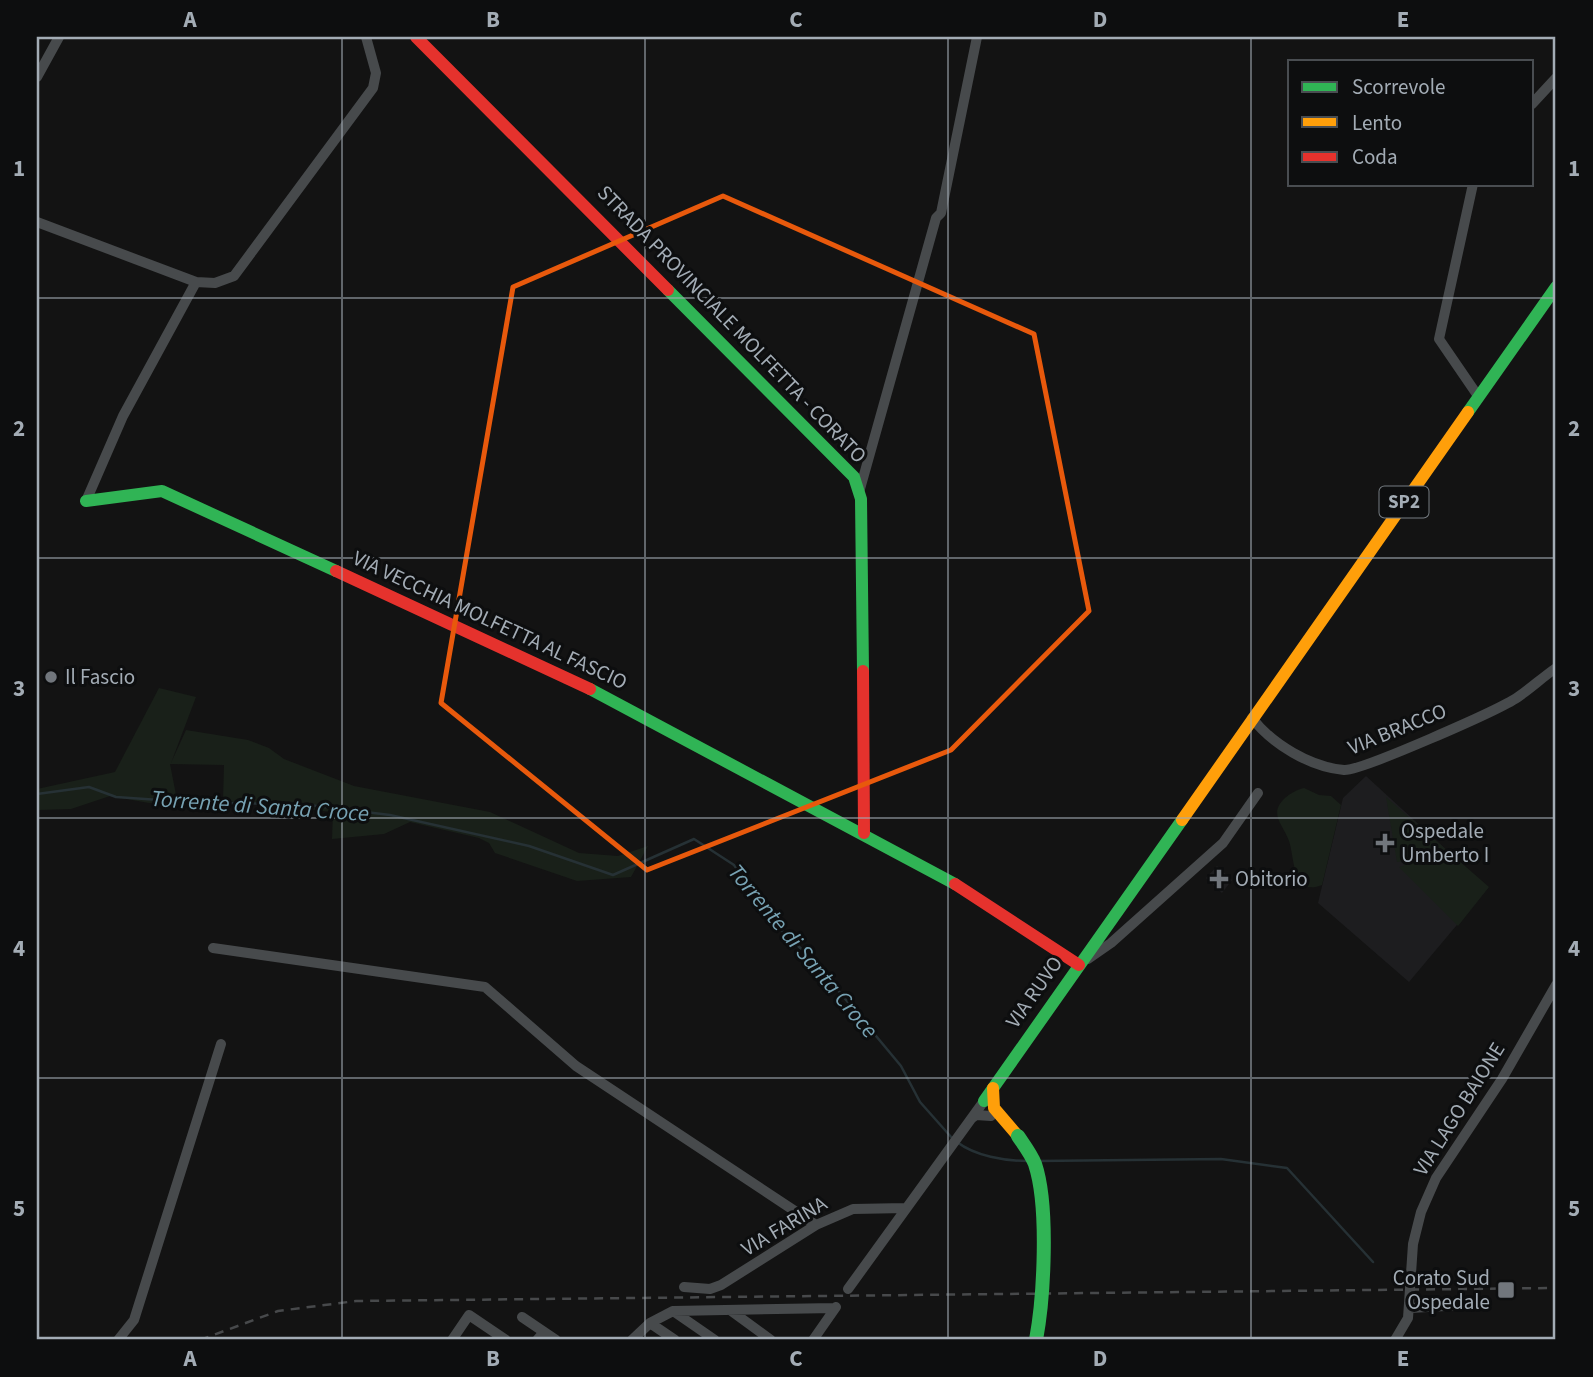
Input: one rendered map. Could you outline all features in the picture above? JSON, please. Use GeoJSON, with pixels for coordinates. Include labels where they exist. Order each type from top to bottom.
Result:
{"type":"FeatureCollection","features":[{"type":"Feature","properties":{"kind":"street"},"geometry":{"type":"LineString","coordinates":[[37,77],[59,37]]}},
{"type":"Feature","properties":{"kind":"street"},"geometry":{"type":"LineString","coordinates":[[37,222],[196,282],[215,283],[234,276],[373,88],[376,73],[366,37]]}},
{"type":"Feature","properties":{"kind":"street","name":"STRADA PROVINCIALE MOLFETTA - CORATO"},"geometry":{"type":"LineString","coordinates":[[416,37],[844,465],[860,489],[864,833]]}},
{"type":"Feature","properties":{"kind":"street"},"geometry":{"type":"LineString","coordinates":[[860,489],[936,218],[941,214],[977,37]]}},
{"type":"Feature","properties":{"kind":"street"},"geometry":{"type":"LineString","coordinates":[[1534,102],[1556,78]]}},
{"type":"Feature","properties":{"kind":"street"},"geometry":{"type":"LineString","coordinates":[[1473,186],[1439,339],[1478,396]]}},
{"type":"Feature","properties":{"kind":"street"},"geometry":{"type":"LineString","coordinates":[[86,501],[122,416],[196,282]]}},
{"type":"Feature","properties":{"kind":"street","name":"SP2"},"geometry":{"type":"LineString","coordinates":[[1252,718],[1556,287]]}},
{"type":"Feature","properties":{"kind":"street","name":"VIA VECCHIA MOLFETTA AL FASCIO"},"geometry":{"type":"LineString","coordinates":[[86,501],[162,491],[591,689],[864,833],[975,895],[1079,965]]}},
{"type":"Feature","properties":{"kind":"street","name":"VIA BRACCO"},"geometry":{"type":"LineString","coordinates":[[1252,718],[1300,757],[1320,766],[1347,770],[1440,734],[1516,698],[1556,668]]}},
{"type":"Feature","properties":{"kind":"street","name":"VIA RUVO"},"geometry":{"type":"LineString","coordinates":[[848,1289],[967,1122],[990,1108],[993,1088],[1252,718]]}},
{"type":"Feature","properties":{"kind":"street"},"geometry":{"type":"LineString","coordinates":[[1079,965],[1111,943],[1223,843],[1258,793]]}},
{"type":"Feature","properties":{"kind":"street"},"geometry":{"type":"LineString","coordinates":[[213,948],[485,987],[576,1066],[816,1225]]}},
{"type":"Feature","properties":{"kind":"street","name":"VIA LAGO BAIONE"},"geometry":{"type":"LineString","coordinates":[[1395,1340],[1408,1318],[1413,1244],[1421,1212],[1436,1178],[1502,1079],[1556,985]]}},
{"type":"Feature","properties":{"kind":"street"},"geometry":{"type":"LineString","coordinates":[[118,1340],[134,1320],[221,1044]]}},
{"type":"Feature","properties":{"kind":"street"},"geometry":{"type":"LineString","coordinates":[[990,1108],[1013,1131],[1030,1154],[1039,1180],[1040,1314],[1036,1340]]}},
{"type":"Feature","properties":{"kind":"street","name":"VIA FARINA"},"geometry":{"type":"LineString","coordinates":[[684,1287],[710,1289],[721,1286],[816,1225],[853,1209],[906,1208]]}},
{"type":"Feature","properties":{"kind":"street"},"geometry":{"type":"LineString","coordinates":[[1410,1308],[1481,1304]]}},
{"type":"Feature","properties":{"kind":"street"},"geometry":{"type":"LineString","coordinates":[[632,1340],[650,1323],[673,1311],[836,1307],[815,1339]]}},
{"type":"Feature","properties":{"kind":"street"},"geometry":{"type":"LineString","coordinates":[[730,1310],[771,1340]]}},
{"type":"Feature","properties":{"kind":"street"},"geometry":{"type":"LineString","coordinates":[[673,1311],[715,1340]]}},
{"type":"Feature","properties":{"kind":"street"},"geometry":{"type":"LineString","coordinates":[[453,1340],[469,1315],[493,1337],[506,1340]]}},
{"type":"Feature","properties":{"kind":"street"},"geometry":{"type":"LineString","coordinates":[[522,1317],[540,1336],[556,1340]]}},
{"type":"Feature","properties":{"kind":"street"},"geometry":{"type":"LineString","coordinates":[[650,1323],[675,1340]]}},
{"type":"Feature","properties":{"kind":"highlighted area"},"geometry":{"type":"Polygon","coordinates":[[[723,196],[1034,334],[1089,611],[951,750],[647,870],[441,703],[513,287],[723,196]]]}},
{"type":"Feature","properties":{"kind":"shaded area"},"geometry":{"type":"Polygon","coordinates":[[[159,688],[196,697],[171,763],[186,730],[248,740],[269,748],[284,759],[354,786],[490,812],[579,853],[618,856],[648,846],[631,877],[577,881],[495,853],[489,843],[479,838],[410,822],[384,834],[332,839],[333,812],[223,801],[224,765],[170,764],[177,800],[149,803],[110,796],[71,809],[37,810],[37,789],[115,772],[159,688]]]}},
{"type":"Feature","properties":{"kind":"shaded area","name":"Ospedale Umberto I"},"geometry":{"type":"Polygon","coordinates":[[[1366,776],[1488,888],[1409,982],[1318,903],[1343,798],[1366,776]]]}},
{"type":"Feature","properties":{"kind":"shaded area"},"geometry":{"type":"Polygon","coordinates":[[[1304,788],[1319,795],[1331,796],[1341,805],[1322,885],[1312,887],[1305,886],[1296,874],[1289,841],[1277,814],[1285,798],[1304,788]]]}},
{"type":"Feature","properties":{"kind":"shaded area"},"geometry":{"type":"Polygon","coordinates":[[[1386,797],[1489,887],[1458,926],[1399,867],[1404,866],[1403,861],[1397,862],[1386,797]]]}},
{"type":"Feature","properties":{"kind":"shaded area","name":"Obitorio"},"geometry":{"type":"Polygon","coordinates":[[[1217,866],[1232,880],[1222,893],[1206,878],[1217,866]]]}},
{"type":"Feature","properties":{"kind":"waterway","name":"Torrente di Santa Croce"},"geometry":{"type":"LineString","coordinates":[[37,794],[89,787],[116,797],[203,803],[300,804],[390,815],[529,846],[613,875],[694,839],[734,865],[779,928],[812,959],[901,1066],[920,1102],[952,1138]]}},
{"type":"Feature","properties":{"kind":"waterway","name":"Torrente di Santa Croce"},"geometry":{"type":"LineString","coordinates":[[957,1142],[972,1151],[991,1157],[1028,1161]]}},
{"type":"Feature","properties":{"kind":"waterway","name":"Torrente di Santa Croce"},"geometry":{"type":"LineString","coordinates":[[1038,1161],[1221,1159],[1287,1168],[1373,1262]]}},
{"type":"Feature","properties":{"kind":"railway"},"geometry":{"type":"LineString","coordinates":[[200,1340],[278,1311],[356,1301],[1556,1288]]}},
{"type":"Feature","properties":{"kind":"traffic: fast"},"geometry":{"type":"LineString","coordinates":[[1468,412],[1556,287]]}},
{"type":"Feature","properties":{"kind":"traffic: fast"},"geometry":{"type":"LineString","coordinates":[[668,290],[854,477],[861,499],[863,671]]}},
{"type":"Feature","properties":{"kind":"traffic: fast"},"geometry":{"type":"LineString","coordinates":[[86,501],[162,491],[336,571]]}},
{"type":"Feature","properties":{"kind":"traffic: fast"},"geometry":{"type":"LineString","coordinates":[[590,689],[955,884]]}},
{"type":"Feature","properties":{"kind":"traffic: fast"},"geometry":{"type":"LineString","coordinates":[[984,1101],[1182,820]]}},
{"type":"Feature","properties":{"kind":"traffic: fast"},"geometry":{"type":"LineString","coordinates":[[1018,1136],[1035,1164],[1042,1203],[1043,1276],[1036,1340]]}},
{"type":"Feature","properties":{"kind":"traffic: slow"},"geometry":{"type":"LineString","coordinates":[[1182,820],[1468,412]]}},
{"type":"Feature","properties":{"kind":"traffic: slow"},"geometry":{"type":"LineString","coordinates":[[993,1088],[994,1108],[1018,1136]]}},
{"type":"Feature","properties":{"kind":"traffic: jam"},"geometry":{"type":"LineString","coordinates":[[416,37],[668,290]]}},
{"type":"Feature","properties":{"kind":"traffic: jam"},"geometry":{"type":"LineString","coordinates":[[336,571],[590,689]]}},
{"type":"Feature","properties":{"kind":"traffic: jam"},"geometry":{"type":"LineString","coordinates":[[863,671],[864,833]]}},
{"type":"Feature","properties":{"kind":"traffic: jam"},"geometry":{"type":"LineString","coordinates":[[955,884],[1079,965]]}},
{"type":"Feature","properties":{"kind":"place","name":"Il Fascio"},"geometry":{"type":"Point","coordinates":[51,677]}},
{"type":"Feature","properties":{"kind":"place","name":"Ospedale Umberto I"},"geometry":{"type":"Point","coordinates":[1385,843]}},
{"type":"Feature","properties":{"kind":"place","name":"Obitorio"},"geometry":{"type":"Point","coordinates":[1219,879]}},
{"type":"Feature","properties":{"kind":"place","name":"Corato Sud Ospedale"},"geometry":{"type":"Point","coordinates":[1506,1290]}}]}
